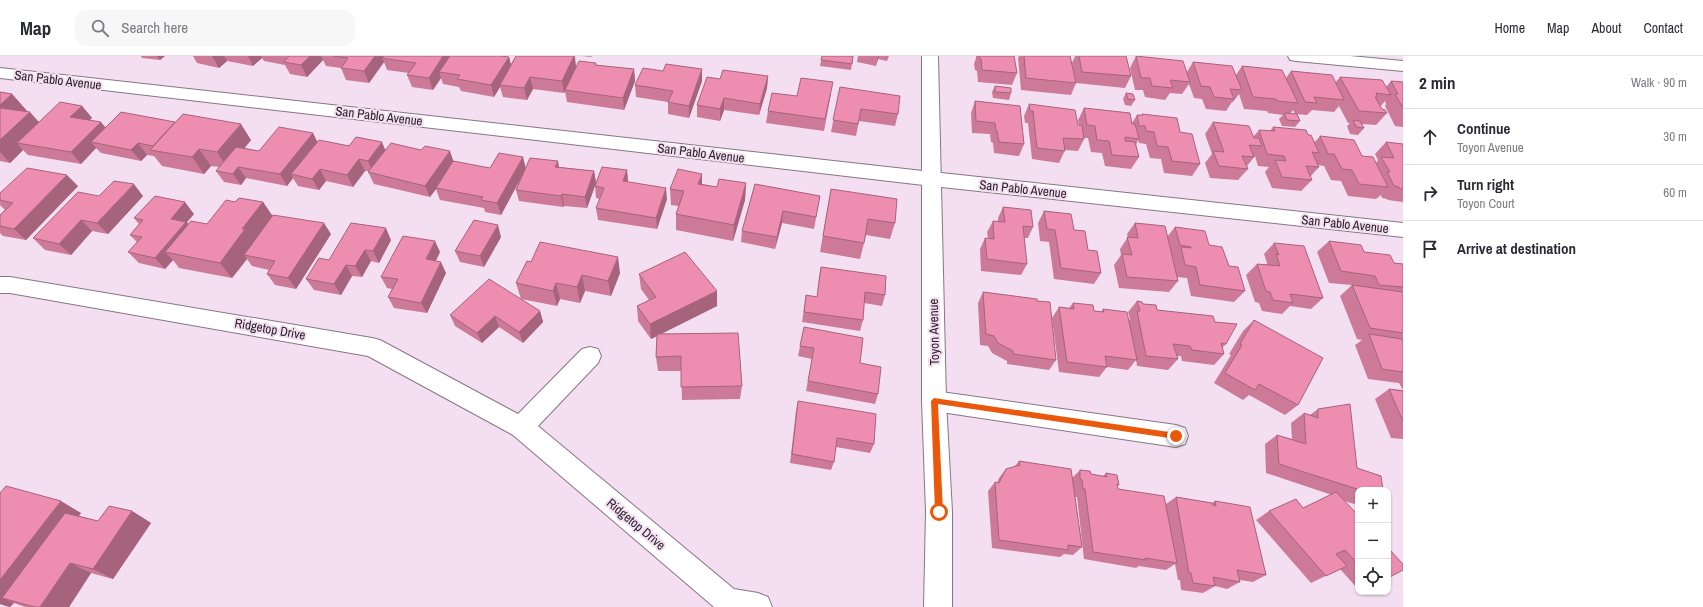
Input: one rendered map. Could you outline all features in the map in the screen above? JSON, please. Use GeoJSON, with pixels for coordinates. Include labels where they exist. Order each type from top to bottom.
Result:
{"type":"FeatureCollection","features":[{"type":"Feature","properties":{"kind":"street","name":"Toyon Avenue"},"geometry":{"type":"LineString","coordinates":[[930,56],[934,401],[939,512],[938,607]]}},
{"type":"Feature","properties":{"kind":"street"},"geometry":{"type":"LineString","coordinates":[[1296,56],[1395,62]]}},
{"type":"Feature","properties":{"kind":"street","name":"San Pablo Avenue"},"geometry":{"type":"LineString","coordinates":[[0,73],[932,179],[1403,230]]}},
{"type":"Feature","properties":{"kind":"street","name":"Ridgetop Drive"},"geometry":{"type":"LineString","coordinates":[[0,285],[18,286],[372,347],[521,427],[728,601],[758,607]]}},
{"type":"Feature","properties":{"kind":"street"},"geometry":{"type":"LineString","coordinates":[[521,427],[590,356]]}},
{"type":"Feature","properties":{"kind":"street"},"geometry":{"type":"LineString","coordinates":[[934,401],[1176,436]]}},
{"type":"Feature","properties":{"kind":"building"},"geometry":{"type":"Polygon","coordinates":[[[289,56],[310,56],[301,65],[284,62],[289,56]]]}},
{"type":"Feature","properties":{"kind":"building"},"geometry":{"type":"Polygon","coordinates":[[[333,56],[375,56],[364,71],[341,68],[348,58],[333,56]]]}},
{"type":"Feature","properties":{"kind":"building"},"geometry":{"type":"Polygon","coordinates":[[[384,56],[443,56],[429,78],[407,75],[416,63],[382,58],[384,56]]]}},
{"type":"Feature","properties":{"kind":"building"},"geometry":{"type":"Polygon","coordinates":[[[450,56],[509,57],[491,85],[457,79],[460,75],[439,72],[450,56]]]}},
{"type":"Feature","properties":{"kind":"building"},"geometry":{"type":"Polygon","coordinates":[[[516,56],[574,56],[562,81],[530,77],[524,88],[500,85],[516,56]]]}},
{"type":"Feature","properties":{"kind":"building"},"geometry":{"type":"Polygon","coordinates":[[[822,56],[853,56],[852,64],[821,60],[822,56]]]}},
{"type":"Feature","properties":{"kind":"building"},"geometry":{"type":"Polygon","coordinates":[[[979,56],[1014,56],[1017,73],[982,70],[981,59],[979,56]]]}},
{"type":"Feature","properties":{"kind":"building"},"geometry":{"type":"Polygon","coordinates":[[[1024,56],[1070,56],[1076,83],[1026,78],[1024,56]]]}},
{"type":"Feature","properties":{"kind":"building"},"geometry":{"type":"Polygon","coordinates":[[[1079,56],[1126,56],[1131,76],[1082,72],[1079,56]]]}},
{"type":"Feature","properties":{"kind":"building"},"geometry":{"type":"Polygon","coordinates":[[[1136,56],[1183,61],[1190,82],[1170,80],[1173,88],[1152,86],[1150,78],[1141,78],[1136,56]]]}},
{"type":"Feature","properties":{"kind":"building"},"geometry":{"type":"Polygon","coordinates":[[[579,61],[596,63],[595,65],[634,69],[623,98],[565,90],[579,61]]]}},
{"type":"Feature","properties":{"kind":"building"},"geometry":{"type":"Polygon","coordinates":[[[1193,62],[1232,66],[1242,90],[1230,89],[1234,99],[1214,97],[1210,87],[1201,86],[1193,62]]]}},
{"type":"Feature","properties":{"kind":"building"},"geometry":{"type":"Polygon","coordinates":[[[666,64],[702,69],[689,106],[668,102],[673,91],[635,85],[643,68],[663,71],[666,64]]]}},
{"type":"Feature","properties":{"kind":"building"},"geometry":{"type":"Polygon","coordinates":[[[1242,66],[1282,70],[1298,103],[1253,97],[1242,66]]]}},
{"type":"Feature","properties":{"kind":"building"},"geometry":{"type":"Polygon","coordinates":[[[723,70],[768,76],[760,104],[724,98],[720,109],[697,105],[707,77],[720,79],[723,70]]]}},
{"type":"Feature","properties":{"kind":"building"},"geometry":{"type":"Polygon","coordinates":[[[1291,71],[1332,75],[1344,100],[1314,97],[1317,103],[1305,102],[1291,71]]]}},
{"type":"Feature","properties":{"kind":"building"},"geometry":{"type":"Polygon","coordinates":[[[1340,77],[1382,80],[1391,95],[1376,93],[1377,97],[1375,97],[1382,109],[1387,113],[1359,111],[1340,77]]]}},
{"type":"Feature","properties":{"kind":"building"},"geometry":{"type":"Polygon","coordinates":[[[801,78],[833,82],[825,119],[768,111],[772,93],[797,96],[801,78]]]}},
{"type":"Feature","properties":{"kind":"building"},"geometry":{"type":"Polygon","coordinates":[[[1391,81],[1403,82],[1403,108],[1395,94],[1398,94],[1391,81]]]}},
{"type":"Feature","properties":{"kind":"building"},"geometry":{"type":"Polygon","coordinates":[[[995,86],[1011,88],[1011,93],[995,92],[995,86]]]}},
{"type":"Feature","properties":{"kind":"building"},"geometry":{"type":"Polygon","coordinates":[[[840,87],[900,96],[898,114],[861,109],[858,124],[833,120],[840,87]]]}},
{"type":"Feature","properties":{"kind":"building"},"geometry":{"type":"Polygon","coordinates":[[[0,92],[12,94],[0,105],[0,92]]]}},
{"type":"Feature","properties":{"kind":"building"},"geometry":{"type":"Polygon","coordinates":[[[1126,93],[1133,94],[1135,100],[1128,99],[1126,93]]]}},
{"type":"Feature","properties":{"kind":"building"},"geometry":{"type":"Polygon","coordinates":[[[975,101],[1020,106],[1024,144],[999,142],[995,123],[976,121],[975,101]]]}},
{"type":"Feature","properties":{"kind":"building"},"geometry":{"type":"Polygon","coordinates":[[[60,102],[82,106],[70,117],[101,122],[71,152],[17,143],[60,102]]]}},
{"type":"Feature","properties":{"kind":"building"},"geometry":{"type":"Polygon","coordinates":[[[1029,104],[1075,110],[1078,125],[1082,125],[1084,139],[1063,138],[1065,151],[1037,148],[1033,111],[1030,111],[1029,104]]]}},
{"type":"Feature","properties":{"kind":"building"},"geometry":{"type":"Polygon","coordinates":[[[0,108],[30,112],[0,140],[0,108]]]}},
{"type":"Feature","properties":{"kind":"building"},"geometry":{"type":"Polygon","coordinates":[[[1084,108],[1130,113],[1132,124],[1135,124],[1139,139],[1125,137],[1125,141],[1135,142],[1139,157],[1112,155],[1109,141],[1097,140],[1095,126],[1087,125],[1084,108]]]}},
{"type":"Feature","properties":{"kind":"building"},"geometry":{"type":"Polygon","coordinates":[[[121,112],[175,122],[153,146],[138,143],[131,150],[91,142],[121,112]]]}},
{"type":"Feature","properties":{"kind":"building"},"geometry":{"type":"Polygon","coordinates":[[[1284,113],[1297,114],[1300,121],[1287,120],[1284,113]]]}},
{"type":"Feature","properties":{"kind":"building"},"geometry":{"type":"Polygon","coordinates":[[[183,114],[241,124],[217,152],[199,149],[192,157],[150,150],[183,114]]]}},
{"type":"Feature","properties":{"kind":"building"},"geometry":{"type":"Polygon","coordinates":[[[1142,114],[1177,118],[1180,132],[1192,134],[1200,164],[1172,161],[1168,147],[1157,146],[1154,132],[1146,131],[1145,126],[1139,126],[1137,115],[1143,115],[1142,114]]]}},
{"type":"Feature","properties":{"kind":"building"},"geometry":{"type":"Polygon","coordinates":[[[1353,120],[1360,121],[1364,128],[1356,127],[1353,120]]]}},
{"type":"Feature","properties":{"kind":"building"},"geometry":{"type":"Polygon","coordinates":[[[1213,122],[1249,126],[1254,138],[1259,138],[1262,146],[1249,145],[1254,157],[1242,156],[1248,169],[1219,166],[1213,151],[1224,152],[1213,122]]]}},
{"type":"Feature","properties":{"kind":"building"},"geometry":{"type":"Polygon","coordinates":[[[279,127],[313,133],[280,174],[238,167],[233,174],[216,171],[236,147],[259,151],[279,127]]]}},
{"type":"Feature","properties":{"kind":"building"},"geometry":{"type":"Polygon","coordinates":[[[1273,127],[1306,130],[1308,135],[1311,135],[1319,153],[1312,152],[1319,167],[1306,166],[1312,180],[1282,177],[1275,160],[1286,161],[1284,156],[1267,154],[1259,130],[1275,131],[1273,127]]]}},
{"type":"Feature","properties":{"kind":"building"},"geometry":{"type":"Polygon","coordinates":[[[1320,136],[1354,140],[1362,156],[1373,157],[1388,187],[1359,184],[1352,170],[1342,169],[1334,154],[1328,154],[1320,136]]]}},
{"type":"Feature","properties":{"kind":"building"},"geometry":{"type":"Polygon","coordinates":[[[356,137],[382,142],[368,161],[359,159],[347,175],[320,169],[312,179],[291,174],[319,140],[349,146],[356,137]]]}},
{"type":"Feature","properties":{"kind":"building"},"geometry":{"type":"Polygon","coordinates":[[[1386,142],[1403,144],[1403,189],[1394,186],[1387,172],[1390,172],[1381,157],[1394,158],[1386,142]]]}},
{"type":"Feature","properties":{"kind":"building"},"geometry":{"type":"Polygon","coordinates":[[[391,143],[421,150],[425,146],[450,151],[425,186],[368,172],[391,143]]]}},
{"type":"Feature","properties":{"kind":"building"},"geometry":{"type":"Polygon","coordinates":[[[499,153],[523,157],[497,203],[481,200],[483,197],[436,188],[453,161],[490,168],[499,153]]]}},
{"type":"Feature","properties":{"kind":"building"},"geometry":{"type":"Polygon","coordinates":[[[530,158],[558,161],[555,167],[594,171],[585,197],[562,194],[561,196],[516,190],[530,158]]]}},
{"type":"Feature","properties":{"kind":"building"},"geometry":{"type":"Polygon","coordinates":[[[602,167],[627,170],[623,181],[666,188],[656,218],[596,208],[604,188],[595,186],[602,167]]]}},
{"type":"Feature","properties":{"kind":"building"},"geometry":{"type":"Polygon","coordinates":[[[27,168],[67,175],[14,229],[0,226],[0,215],[13,203],[0,200],[0,193],[27,168]]]}},
{"type":"Feature","properties":{"kind":"building"},"geometry":{"type":"Polygon","coordinates":[[[678,169],[702,174],[698,184],[717,187],[719,179],[746,183],[734,225],[676,214],[684,191],[670,189],[678,169]]]}},
{"type":"Feature","properties":{"kind":"building"},"geometry":{"type":"Polygon","coordinates":[[[114,181],[134,184],[97,223],[81,220],[59,244],[33,238],[78,192],[99,196],[114,181]]]}},
{"type":"Feature","properties":{"kind":"building"},"geometry":{"type":"Polygon","coordinates":[[[755,184],[820,196],[816,217],[783,211],[777,237],[742,231],[755,184]]]}},
{"type":"Feature","properties":{"kind":"building"},"geometry":{"type":"Polygon","coordinates":[[[831,189],[897,199],[895,223],[868,219],[864,243],[823,236],[831,189]]]}},
{"type":"Feature","properties":{"kind":"building"},"geometry":{"type":"Polygon","coordinates":[[[155,196],[185,202],[171,219],[186,222],[155,258],[128,252],[142,237],[130,235],[143,220],[134,218],[155,196]]]}},
{"type":"Feature","properties":{"kind":"building"},"geometry":{"type":"Polygon","coordinates":[[[239,198],[263,202],[242,229],[245,229],[220,263],[165,252],[191,221],[207,224],[226,200],[235,202],[239,198]]]}},
{"type":"Feature","properties":{"kind":"building"},"geometry":{"type":"Polygon","coordinates":[[[1003,207],[1031,210],[1033,227],[1023,226],[1027,264],[987,259],[985,238],[994,239],[993,221],[1005,222],[1003,207]]]}},
{"type":"Feature","properties":{"kind":"building"},"geometry":{"type":"Polygon","coordinates":[[[1044,211],[1071,214],[1074,230],[1085,231],[1088,250],[1097,251],[1101,273],[1061,268],[1055,230],[1047,229],[1044,211]]]}},
{"type":"Feature","properties":{"kind":"building"},"geometry":{"type":"Polygon","coordinates":[[[273,215],[324,223],[288,278],[267,274],[275,261],[244,255],[273,215]]]}},
{"type":"Feature","properties":{"kind":"building"},"geometry":{"type":"Polygon","coordinates":[[[474,220],[498,225],[480,256],[455,251],[474,220]]]}},
{"type":"Feature","properties":{"kind":"building"},"geometry":{"type":"Polygon","coordinates":[[[351,223],[386,228],[373,251],[365,250],[355,266],[346,265],[334,284],[306,279],[319,258],[329,260],[351,223]]]}},
{"type":"Feature","properties":{"kind":"building"},"geometry":{"type":"Polygon","coordinates":[[[1135,223],[1165,226],[1178,281],[1127,277],[1122,254],[1132,255],[1127,237],[1138,238],[1135,223]]]}},
{"type":"Feature","properties":{"kind":"building"},"geometry":{"type":"Polygon","coordinates":[[[1175,227],[1205,231],[1209,245],[1222,247],[1229,266],[1238,267],[1245,291],[1200,285],[1196,267],[1185,265],[1181,247],[1191,247],[1180,245],[1175,227]]]}},
{"type":"Feature","properties":{"kind":"building"},"geometry":{"type":"Polygon","coordinates":[[[403,236],[435,241],[426,259],[441,262],[421,303],[388,297],[398,279],[381,277],[403,236]]]}},
{"type":"Feature","properties":{"kind":"building"},"geometry":{"type":"Polygon","coordinates":[[[1329,241],[1361,245],[1364,252],[1390,255],[1394,263],[1403,264],[1403,287],[1379,285],[1375,276],[1341,271],[1329,241]]]}},
{"type":"Feature","properties":{"kind":"building"},"geometry":{"type":"Polygon","coordinates":[[[540,242],[618,257],[608,281],[582,275],[577,287],[556,283],[553,291],[516,283],[527,261],[531,262],[540,242]]]}},
{"type":"Feature","properties":{"kind":"building"},"geometry":{"type":"Polygon","coordinates":[[[1274,243],[1304,246],[1323,298],[1290,294],[1293,303],[1273,300],[1270,292],[1266,291],[1257,264],[1280,266],[1276,254],[1279,255],[1274,243]]]}},
{"type":"Feature","properties":{"kind":"building"},"geometry":{"type":"Polygon","coordinates":[[[685,252],[717,291],[650,324],[637,306],[656,297],[639,274],[685,252]]]}},
{"type":"Feature","properties":{"kind":"building"},"geometry":{"type":"Polygon","coordinates":[[[821,267],[886,276],[885,295],[865,292],[863,320],[804,312],[806,295],[817,297],[821,267]]]}},
{"type":"Feature","properties":{"kind":"building"},"geometry":{"type":"Polygon","coordinates":[[[489,279],[540,311],[519,332],[495,316],[477,333],[450,315],[489,279]]]}},
{"type":"Feature","properties":{"kind":"building"},"geometry":{"type":"Polygon","coordinates":[[[1352,285],[1403,292],[1403,333],[1370,328],[1352,285]]]}},
{"type":"Feature","properties":{"kind":"building"},"geometry":{"type":"Polygon","coordinates":[[[983,292],[1050,302],[1056,360],[1013,354],[1013,351],[998,343],[994,336],[986,334],[983,292]]]}},
{"type":"Feature","properties":{"kind":"building"},"geometry":{"type":"Polygon","coordinates":[[[1137,301],[1142,302],[1143,304],[1156,305],[1157,310],[1213,316],[1215,322],[1237,324],[1226,344],[1221,343],[1224,354],[1192,350],[1190,346],[1173,344],[1178,359],[1146,356],[1137,311],[1140,311],[1137,301]]]}},
{"type":"Feature","properties":{"kind":"building"},"geometry":{"type":"Polygon","coordinates":[[[1073,303],[1093,305],[1094,311],[1104,312],[1103,309],[1127,312],[1137,360],[1105,356],[1107,367],[1067,362],[1059,307],[1074,309],[1073,303]]]}},
{"type":"Feature","properties":{"kind":"building"},"geometry":{"type":"Polygon","coordinates":[[[1254,320],[1323,358],[1298,405],[1259,384],[1255,390],[1225,373],[1242,345],[1240,344],[1254,320]]]}},
{"type":"Feature","properties":{"kind":"building"},"geometry":{"type":"Polygon","coordinates":[[[804,327],[863,338],[860,363],[881,367],[878,394],[808,381],[814,348],[800,346],[804,327]]]}},
{"type":"Feature","properties":{"kind":"building"},"geometry":{"type":"Polygon","coordinates":[[[738,333],[742,386],[681,387],[681,356],[656,357],[657,334],[738,333]]]}},
{"type":"Feature","properties":{"kind":"building"},"geometry":{"type":"Polygon","coordinates":[[[1369,334],[1402,339],[1403,372],[1382,369],[1369,334]]]}},
{"type":"Feature","properties":{"kind":"building"},"geometry":{"type":"Polygon","coordinates":[[[1389,389],[1403,391],[1403,421],[1389,389]]]}},
{"type":"Feature","properties":{"kind":"building"},"geometry":{"type":"Polygon","coordinates":[[[798,401],[876,414],[874,444],[837,438],[834,462],[792,454],[798,401]]]}},
{"type":"Feature","properties":{"kind":"building"},"geometry":{"type":"Polygon","coordinates":[[[1350,404],[1357,468],[1381,476],[1383,487],[1355,487],[1355,488],[1279,464],[1277,435],[1306,444],[1304,413],[1318,418],[1318,409],[1350,404]]]}},
{"type":"Feature","properties":{"kind":"building"},"geometry":{"type":"Polygon","coordinates":[[[1019,461],[1071,469],[1082,547],[1068,545],[1068,550],[999,540],[995,482],[999,483],[1006,469],[1020,465],[1019,461]]]}},
{"type":"Feature","properties":{"kind":"building"},"geometry":{"type":"Polygon","coordinates":[[[1080,470],[1090,471],[1091,474],[1107,477],[1106,473],[1117,475],[1119,485],[1117,484],[1118,489],[1164,496],[1177,563],[1093,552],[1085,489],[1083,489],[1082,480],[1080,479],[1080,470]]]}},
{"type":"Feature","properties":{"kind":"building"},"geometry":{"type":"Polygon","coordinates":[[[6,486],[61,501],[0,580],[0,493],[6,486]]]}},
{"type":"Feature","properties":{"kind":"building"},"geometry":{"type":"Polygon","coordinates":[[[1336,492],[1355,512],[1355,561],[1345,550],[1336,554],[1347,566],[1326,576],[1269,511],[1296,499],[1303,508],[1336,492]]]}},
{"type":"Feature","properties":{"kind":"building"},"geometry":{"type":"Polygon","coordinates":[[[1176,497],[1212,503],[1216,506],[1215,501],[1250,507],[1266,575],[1237,570],[1240,582],[1213,577],[1215,586],[1193,583],[1191,573],[1189,573],[1176,497]]]}},
{"type":"Feature","properties":{"kind":"building"},"geometry":{"type":"Polygon","coordinates":[[[109,506],[132,511],[93,569],[70,563],[40,607],[2,598],[65,513],[98,521],[109,506]]]}},
{"type":"Feature","properties":{"kind":"building"},"geometry":{"type":"Polygon","coordinates":[[[1391,551],[1403,564],[1403,570],[1391,576],[1391,551]]]}},
{"type":"Feature","properties":{"kind":"route"},"geometry":{"type":"LineString","coordinates":[[939,512],[934,401],[1176,436]]}}]}
